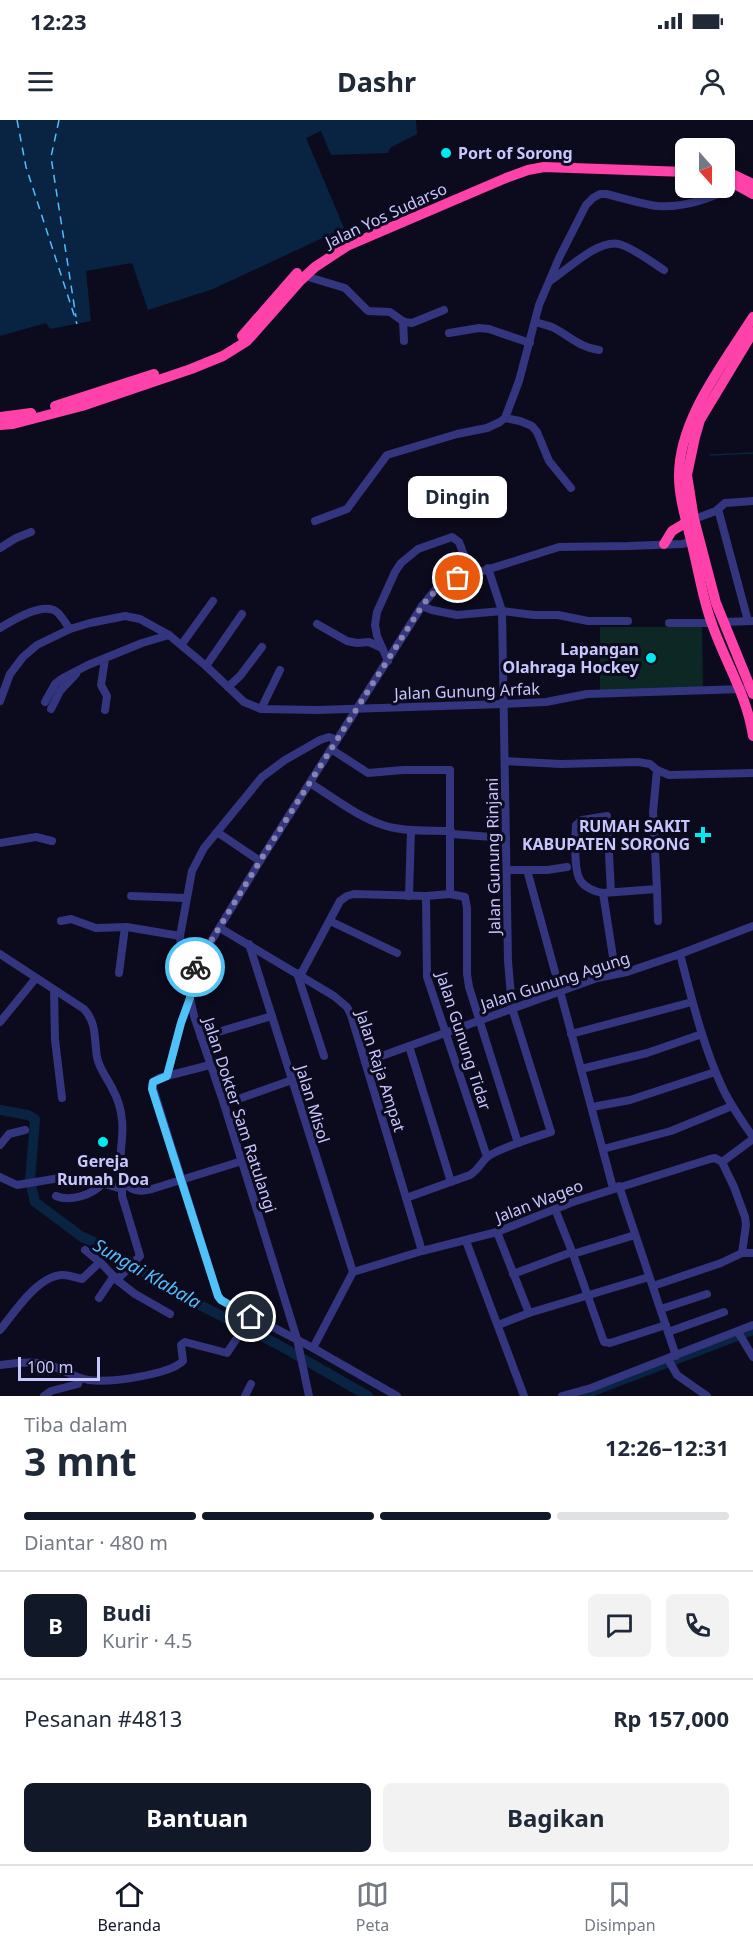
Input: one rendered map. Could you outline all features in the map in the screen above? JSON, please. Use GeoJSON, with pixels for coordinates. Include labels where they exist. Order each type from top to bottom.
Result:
{"type":"FeatureCollection","features":[{"type":"Feature","properties":{"kind":"highway","name":"Jalan Yos Sudarso"},"geometry":{"type":"LineString","coordinates":[[0,417],[46,409],[144,378],[236,345],[297,274],[315,259],[346,240],[508,171],[544,161],[562,164],[675,169]]}},
{"type":"Feature","properties":{"kind":"highway","name":"Jalan Yos Sudarso"},"geometry":{"type":"LineString","coordinates":[[0,425],[13,424],[100,400],[223,356],[258,329],[315,267],[346,246],[528,170],[562,164]]}},
{"type":"Feature","properties":{"kind":"highway"},"geometry":{"type":"LineString","coordinates":[[745,183],[753,194]]}},
{"type":"Feature","properties":{"kind":"highway"},"geometry":{"type":"LineString","coordinates":[[753,317],[748,335],[698,406],[686,432],[679,478],[717,623],[748,691],[748,710],[753,736]]}},
{"type":"Feature","properties":{"kind":"highway"},"geometry":{"type":"LineString","coordinates":[[664,544],[672,531],[690,520]]}},
{"type":"Feature","properties":{"kind":"street"},"geometry":{"type":"LineString","coordinates":[[315,521],[347,509],[387,455],[457,434],[487,428],[505,418],[519,381],[539,305],[558,258],[586,206],[600,195],[616,196],[655,206],[672,206],[718,195],[745,183]]}},
{"type":"Feature","properties":{"kind":"street"},"geometry":{"type":"LineString","coordinates":[[550,281],[594,249],[615,243],[632,250],[664,270]]}},
{"type":"Feature","properties":{"kind":"street"},"geometry":{"type":"LineString","coordinates":[[305,276],[341,286],[368,311],[390,312],[403,321],[412,323],[444,310]]}},
{"type":"Feature","properties":{"kind":"street"},"geometry":{"type":"LineString","coordinates":[[403,321],[404,341]]}},
{"type":"Feature","properties":{"kind":"street"},"geometry":{"type":"LineString","coordinates":[[535,322],[552,327],[588,349],[599,350]]}},
{"type":"Feature","properties":{"kind":"street"},"geometry":{"type":"LineString","coordinates":[[449,333],[489,329],[530,343]]}},
{"type":"Feature","properties":{"kind":"street"},"geometry":{"type":"LineString","coordinates":[[505,418],[532,426],[537,432],[549,461],[570,488]]}},
{"type":"Feature","properties":{"kind":"street"},"geometry":{"type":"LineString","coordinates":[[690,520],[706,515],[725,503],[753,501]]}},
{"type":"Feature","properties":{"kind":"street"},"geometry":{"type":"LineString","coordinates":[[669,623],[750,621],[718,509]]}},
{"type":"Feature","properties":{"kind":"street"},"geometry":{"type":"LineString","coordinates":[[0,548],[32,532]]}},
{"type":"Feature","properties":{"kind":"street"},"geometry":{"type":"LineString","coordinates":[[388,661],[376,636],[377,612],[395,572],[409,555],[430,544],[452,537],[459,542],[471,574]]}},
{"type":"Feature","properties":{"kind":"street","name":"Jalan Dokter Sam Ratulangi"},"geometry":{"type":"LineString","coordinates":[[309,1396],[297,1339],[224,1104],[194,1016],[190,998],[196,966],[357,708],[422,606],[435,590],[445,583],[559,547],[682,544],[695,541]]}},
{"type":"Feature","properties":{"kind":"street","name":"Jalan Gunung Rinjani"},"geometry":{"type":"LineString","coordinates":[[489,568],[502,611],[508,960],[512,1008],[551,1132],[518,1143]]}},
{"type":"Feature","properties":{"kind":"street"},"geometry":{"type":"LineString","coordinates":[[182,644],[213,601]]}},
{"type":"Feature","properties":{"kind":"street"},"geometry":{"type":"LineString","coordinates":[[422,606],[457,615],[502,611],[558,615],[588,621],[628,621]]}},
{"type":"Feature","properties":{"kind":"street"},"geometry":{"type":"LineString","coordinates":[[1,624],[31,612],[49,609],[58,613],[69,629]]}},
{"type":"Feature","properties":{"kind":"street"},"geometry":{"type":"LineString","coordinates":[[206,666],[242,614]]}},
{"type":"Feature","properties":{"kind":"street"},"geometry":{"type":"LineString","coordinates":[[0,701],[10,674],[23,657],[37,645],[69,629],[131,616],[158,628],[182,644],[244,702],[261,709],[280,670]]}},
{"type":"Feature","properties":{"kind":"street"},"geometry":{"type":"LineString","coordinates":[[317,624],[347,641],[369,642],[381,648]]}},
{"type":"Feature","properties":{"kind":"street"},"geometry":{"type":"LineString","coordinates":[[45,702],[55,684],[63,678],[88,665],[169,635]]}},
{"type":"Feature","properties":{"kind":"street"},"geometry":{"type":"LineString","coordinates":[[228,687],[240,676],[262,647]]}},
{"type":"Feature","properties":{"kind":"street"},"geometry":{"type":"LineString","coordinates":[[105,659],[101,686],[107,696],[105,710]]}},
{"type":"Feature","properties":{"kind":"street"},"geometry":{"type":"LineString","coordinates":[[51,709],[60,692],[79,671]]}},
{"type":"Feature","properties":{"kind":"street","name":"Jalan Gunung Arfak"},"geometry":{"type":"LineString","coordinates":[[261,709],[504,704],[546,702],[587,694],[748,691]]}},
{"type":"Feature","properties":{"kind":"street"},"geometry":{"type":"LineString","coordinates":[[191,985],[182,965],[180,936],[192,871],[204,848],[262,777],[273,768],[323,738],[329,737],[337,740]]}},
{"type":"Feature","properties":{"kind":"street"},"geometry":{"type":"LineString","coordinates":[[331,749],[368,773],[450,770],[448,794],[451,832],[450,894]]}},
{"type":"Feature","properties":{"kind":"street"},"geometry":{"type":"LineString","coordinates":[[505,761],[561,764],[638,762],[650,764],[669,775],[753,773]]}},
{"type":"Feature","properties":{"kind":"street"},"geometry":{"type":"LineString","coordinates":[[657,770],[653,812],[658,921]]}},
{"type":"Feature","properties":{"kind":"street"},"geometry":{"type":"LineString","coordinates":[[310,783],[379,824],[388,827],[506,838]]}},
{"type":"Feature","properties":{"kind":"street"},"geometry":{"type":"LineString","coordinates":[[613,957],[607,893],[607,816],[582,820],[578,823],[576,827],[579,878],[589,888],[607,893],[657,887]]}},
{"type":"Feature","properties":{"kind":"street"},"geometry":{"type":"LineString","coordinates":[[409,896],[411,830]]}},
{"type":"Feature","properties":{"kind":"street"},"geometry":{"type":"LineString","coordinates":[[217,831],[260,861]]}},
{"type":"Feature","properties":{"kind":"street"},"geometry":{"type":"LineString","coordinates":[[0,843],[36,837],[52,841]]}},
{"type":"Feature","properties":{"kind":"street"},"geometry":{"type":"LineString","coordinates":[[507,870],[567,867]]}},
{"type":"Feature","properties":{"kind":"street"},"geometry":{"type":"LineString","coordinates":[[527,870],[555,972]]}},
{"type":"Feature","properties":{"kind":"street"},"geometry":{"type":"LineString","coordinates":[[324,1056],[299,974],[340,901],[350,894],[409,896],[450,894],[465,897],[469,987],[518,1143],[487,1157],[476,1171],[406,1198]]}},
{"type":"Feature","properties":{"kind":"street"},"geometry":{"type":"LineString","coordinates":[[131,896],[186,898]]}},
{"type":"Feature","properties":{"kind":"street","name":"Jalan Gunung Tidar"},"geometry":{"type":"LineString","coordinates":[[426,896],[427,977],[487,1157]]}},
{"type":"Feature","properties":{"kind":"street"},"geometry":{"type":"LineString","coordinates":[[61,921],[72,919],[96,928],[125,927],[180,936]]}},
{"type":"Feature","properties":{"kind":"street"},"geometry":{"type":"LineString","coordinates":[[330,921],[397,953]]}},
{"type":"Feature","properties":{"kind":"street","name":"Jalan Gunung Agung"},"geometry":{"type":"LineString","coordinates":[[365,1062],[597,978],[627,972],[753,926]]}},
{"type":"Feature","properties":{"kind":"street"},"geometry":{"type":"LineString","coordinates":[[118,973],[125,927]]}},
{"type":"Feature","properties":{"kind":"street","name":"Jalan Raja Ampat"},"geometry":{"type":"LineString","coordinates":[[220,928],[299,974],[347,1007],[422,1251]]}},
{"type":"Feature","properties":{"kind":"street","name":"Jalan Misol"},"geometry":{"type":"LineString","coordinates":[[249,944],[353,1272]]}},
{"type":"Feature","properties":{"kind":"street"},"geometry":{"type":"LineString","coordinates":[[0,954],[84,1009],[92,1020],[99,1064],[113,1089],[122,1118],[121,1165],[124,1186],[122,1196],[140,1256],[127,1270],[115,1278],[99,1298]]}},
{"type":"Feature","properties":{"kind":"street"},"geometry":{"type":"LineString","coordinates":[[680,954],[692,1002],[716,1072],[732,1106],[753,1138],[722,1162],[745,1216],[742,1253]]}},
{"type":"Feature","properties":{"kind":"street"},"geometry":{"type":"LineString","coordinates":[[0,1022],[36,978]]}},
{"type":"Feature","properties":{"kind":"street"},"geometry":{"type":"LineString","coordinates":[[54,990],[55,1040],[62,1098]]}},
{"type":"Feature","properties":{"kind":"street"},"geometry":{"type":"LineString","coordinates":[[560,991],[603,1149],[667,1328],[671,1360],[676,1375],[707,1396]]}},
{"type":"Feature","properties":{"kind":"street"},"geometry":{"type":"LineString","coordinates":[[167,1076],[190,998]]}},
{"type":"Feature","properties":{"kind":"street"},"geometry":{"type":"LineString","coordinates":[[571,1034],[692,1002]]}},
{"type":"Feature","properties":{"kind":"street"},"geometry":{"type":"LineString","coordinates":[[201,1037],[272,1016]]}},
{"type":"Feature","properties":{"kind":"street"},"geometry":{"type":"LineString","coordinates":[[581,1069],[647,1053],[702,1034]]}},
{"type":"Feature","properties":{"kind":"street"},"geometry":{"type":"LineString","coordinates":[[410,1046],[451,1182]]}},
{"type":"Feature","properties":{"kind":"street"},"geometry":{"type":"LineString","coordinates":[[210,1065],[155,1080],[152,1089],[183,1180],[218,1296],[249,1319],[297,1339],[397,1396]]}},
{"type":"Feature","properties":{"kind":"street"},"geometry":{"type":"LineString","coordinates":[[592,1107],[630,1100],[716,1072]]}},
{"type":"Feature","properties":{"kind":"street"},"geometry":{"type":"LineString","coordinates":[[224,1104],[292,1080]]}},
{"type":"Feature","properties":{"kind":"street"},"geometry":{"type":"LineString","coordinates":[[603,1149],[671,1131],[732,1106]]}},
{"type":"Feature","properties":{"kind":"street"},"geometry":{"type":"LineString","coordinates":[[0,1145],[9,1134],[26,1130]]}},
{"type":"Feature","properties":{"kind":"street","name":"Jalan Wageo"},"geometry":{"type":"LineString","coordinates":[[353,1272],[497,1232],[616,1187],[710,1159],[715,1158],[722,1162]]}},
{"type":"Feature","properties":{"kind":"street"},"geometry":{"type":"LineString","coordinates":[[0,1177],[17,1185],[26,1185],[56,1178],[73,1177],[141,1191],[242,1161]]}},
{"type":"Feature","properties":{"kind":"street"},"geometry":{"type":"LineString","coordinates":[[56,1196],[65,1199],[76,1197],[94,1192],[102,1184]]}},
{"type":"Feature","properties":{"kind":"street"},"geometry":{"type":"LineString","coordinates":[[555,1209],[588,1295],[601,1338],[605,1343],[724,1312]]}},
{"type":"Feature","properties":{"kind":"street"},"geometry":{"type":"LineString","coordinates":[[497,1232],[528,1313]]}},
{"type":"Feature","properties":{"kind":"street"},"geometry":{"type":"LineString","coordinates":[[513,1274],[572,1253],[635,1235]]}},
{"type":"Feature","properties":{"kind":"street"},"geometry":{"type":"LineString","coordinates":[[466,1241],[524,1396]]}},
{"type":"Feature","properties":{"kind":"street"},"geometry":{"type":"LineString","coordinates":[[85,1250],[135,1294],[170,1314]]}},
{"type":"Feature","properties":{"kind":"street"},"geometry":{"type":"LineString","coordinates":[[653,1286],[721,1263],[742,1253],[753,1253]]}},
{"type":"Feature","properties":{"kind":"street"},"geometry":{"type":"LineString","coordinates":[[0,1330],[39,1284],[61,1274],[82,1279],[100,1262]]}},
{"type":"Feature","properties":{"kind":"street"},"geometry":{"type":"LineString","coordinates":[[313,1348],[353,1272]]}},
{"type":"Feature","properties":{"kind":"street"},"geometry":{"type":"LineString","coordinates":[[498,1325],[528,1313],[650,1277]]}},
{"type":"Feature","properties":{"kind":"street"},"geometry":{"type":"LineString","coordinates":[[661,1309],[706,1294]]}},
{"type":"Feature","properties":{"kind":"street"},"geometry":{"type":"LineString","coordinates":[[0,1357],[4,1365],[29,1363],[54,1366],[69,1375],[101,1381],[166,1371],[183,1361],[181,1345],[183,1342],[227,1353],[249,1319]]}},
{"type":"Feature","properties":{"kind":"street"},"geometry":{"type":"LineString","coordinates":[[562,1396],[591,1388],[739,1335],[753,1325]]}},
{"type":"Feature","properties":{"kind":"street"},"geometry":{"type":"LineString","coordinates":[[739,1335],[753,1357]]}},
{"type":"Feature","properties":{"kind":"street"},"geometry":{"type":"LineString","coordinates":[[44,1396],[51,1391],[78,1384],[80,1378]]}},
{"type":"Feature","properties":{"kind":"street"},"geometry":{"type":"LineString","coordinates":[[244,1396],[250,1384]]}},
{"type":"Feature","properties":{"kind":"green space","name":"Lapangan Olahraga Hockey"},"geometry":{"type":"Polygon","coordinates":[[[600,627],[702,627],[703,688],[600,691],[600,627]]]}},
{"type":"Feature","properties":{"kind":"water"},"geometry":{"type":"Polygon","coordinates":[[[0,120],[416,120],[417,134],[390,148],[388,153],[331,155],[321,131],[306,138],[344,228],[213,289],[148,310],[132,263],[86,271],[91,321],[50,329],[46,323],[0,336],[0,120]]]}},
{"type":"Feature","properties":{"kind":"waterway"},"geometry":{"type":"LineString","coordinates":[[710,455],[753,453]]}},
{"type":"Feature","properties":{"kind":"waterway","name":"Sungai Klabala"},"geometry":{"type":"LineString","coordinates":[[0,1110],[28,1115],[35,1119],[30,1181],[35,1202],[82,1237],[146,1273],[148,1279],[279,1345],[368,1396]]}},
{"type":"Feature","properties":{"kind":"waterway","name":"Sungai Klabala"},"geometry":{"type":"LineString","coordinates":[[580,1396],[753,1330]]}},
{"type":"Feature","properties":{"kind":"ferry route"},"geometry":{"type":"LineString","coordinates":[[17,120],[26,167],[77,324]]}},
{"type":"Feature","properties":{"kind":"ferry route"},"geometry":{"type":"LineString","coordinates":[[59,120],[51,157],[76,317]]}},
{"type":"Feature","properties":{"kind":"way so far"},"geometry":{"type":"LineString","coordinates":[[195,967],[422,606],[435,590],[458,578]]}},
{"type":"Feature","properties":{"kind":"place","name":"Port of Sorong"},"geometry":{"type":"Point","coordinates":[446,153]}},
{"type":"Feature","properties":{"kind":"place","name":"Dingin"},"geometry":{"type":"Point","coordinates":[458,578]}},
{"type":"Feature","properties":{"kind":"place","name":"Lapangan Olahraga Hockey"},"geometry":{"type":"Point","coordinates":[651,658]}},
{"type":"Feature","properties":{"kind":"place","name":"RUMAH SAKIT KABUPATEN SORONG"},"geometry":{"type":"Point","coordinates":[703,835]}},
{"type":"Feature","properties":{"kind":"place","name":"Gereja Rumah Doa"},"geometry":{"type":"Point","coordinates":[103,1142]}},
{"type":"Feature","properties":{"kind":"route"},"geometry":{"type":"LineString","coordinates":[[195,967],[190,998],[167,1076],[155,1080],[152,1089],[183,1180],[218,1296],[251,1317]]}}]}
